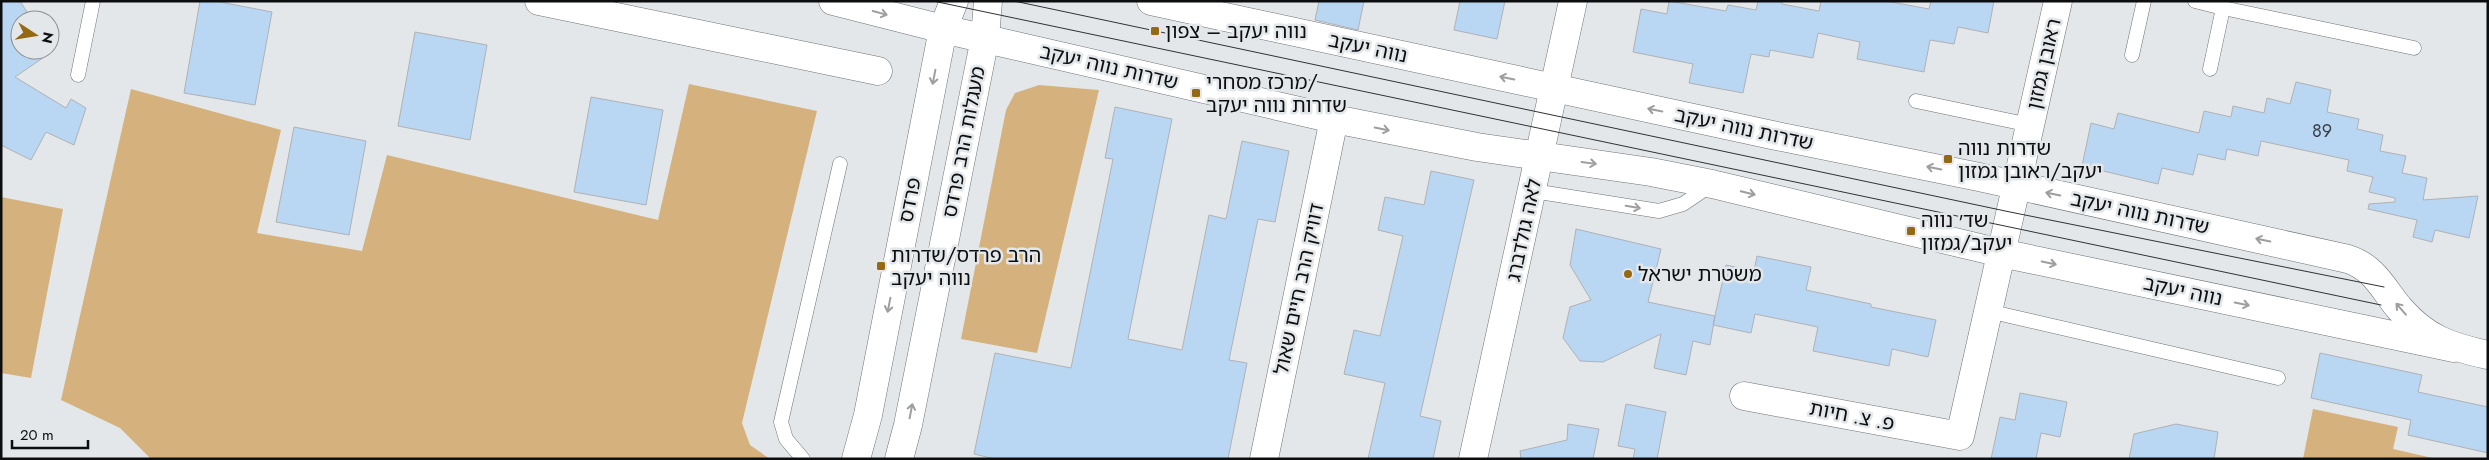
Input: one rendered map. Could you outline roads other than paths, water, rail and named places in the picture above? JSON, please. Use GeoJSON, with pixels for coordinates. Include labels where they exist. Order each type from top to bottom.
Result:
{"type":"FeatureCollection","features":[{"type":"Feature","properties":{"kind":"street"},"geometry":{"type":"LineString","coordinates":[[539,1],[608,8],[878,71]]}},
{"type":"Feature","properties":{"kind":"street"},"geometry":{"type":"LineString","coordinates":[[832,1],[943,29],[954,1]]}},
{"type":"Feature","properties":{"kind":"street","name":"מעגלות הרב פרדס"},"geometry":{"type":"LineString","coordinates":[[899,459],[912,405],[985,38],[988,1]]}},
{"type":"Feature","properties":{"kind":"street","name":"נווה יעקב"},"geometry":{"type":"LineString","coordinates":[[1151,1],[1555,88]]}},
{"type":"Feature","properties":{"kind":"street","name":"לאה גולדברג"},"geometry":{"type":"LineString","coordinates":[[1474,459],[1533,191],[1572,1]]}},
{"type":"Feature","properties":{"kind":"street","name":"ראובן גמזון"},"geometry":{"type":"LineString","coordinates":[[1960,436],[2058,1]]}},
{"type":"Feature","properties":{"kind":"street","name":"שדרות נווה יעקב"},"geometry":{"type":"LineString","coordinates":[[943,29],[1334,119]]}},
{"type":"Feature","properties":{"kind":"street","name":"פרדס"},"geometry":{"type":"LineString","coordinates":[[856,459],[868,415],[943,29]]}},
{"type":"Feature","properties":{"kind":"street","name":"שדרות נווה יעקב"},"geometry":{"type":"LineString","coordinates":[[1555,88],[2016,185],[2360,263],[2377,277],[2400,309],[2429,335],[2454,348],[2488,355]]}},
{"type":"Feature","properties":{"kind":"street"},"geometry":{"type":"LineString","coordinates":[[1334,119],[1476,148],[1651,172],[1712,184]]}},
{"type":"Feature","properties":{"kind":"street","name":"דוויק הרב חיים שאול"},"geometry":{"type":"LineString","coordinates":[[1264,459],[1334,119]]}},
{"type":"Feature","properties":{"kind":"street","name":"נווה יעקב"},"geometry":{"type":"LineString","coordinates":[[1712,184],[2001,253],[2454,348]]}},
{"type":"Feature","properties":{"kind":"street","name":"פ. צ. חיות"},"geometry":{"type":"LineString","coordinates":[[1744,396],[1960,436]]}},
{"type":"Feature","properties":{"kind":"lane"},"geometry":{"type":"LineString","coordinates":[[78,75],[93,1]]}},
{"type":"Feature","properties":{"kind":"lane"},"geometry":{"type":"LineString","coordinates":[[2132,55],[2144,1]]}},
{"type":"Feature","properties":{"kind":"lane"},"geometry":{"type":"LineString","coordinates":[[2195,1],[2414,48]]}},
{"type":"Feature","properties":{"kind":"lane"},"geometry":{"type":"LineString","coordinates":[[2210,69],[2224,8]]}},
{"type":"Feature","properties":{"kind":"lane"},"geometry":{"type":"LineString","coordinates":[[1916,101],[2030,125]]}},
{"type":"Feature","properties":{"kind":"lane"},"geometry":{"type":"LineString","coordinates":[[803,459],[786,439],[781,422],[840,164]]}},
{"type":"Feature","properties":{"kind":"lane"},"geometry":{"type":"LineString","coordinates":[[1533,191],[1660,211],[1683,204],[1712,184]]}},
{"type":"Feature","properties":{"kind":"lane"},"geometry":{"type":"LineString","coordinates":[[1988,311],[2278,378]]}},
{"type":"Feature","properties":{"kind":"tram line"},"geometry":{"type":"LineString","coordinates":[[933,1],[2381,305]]}},
{"type":"Feature","properties":{"kind":"tram line"},"geometry":{"type":"LineString","coordinates":[[1014,1],[2010,212],[2384,287]]}},
{"type":"Feature","properties":{"kind":"place","name":"נווה יעקב – צפון"},"geometry":{"type":"Point","coordinates":[1155,31]}},
{"type":"Feature","properties":{"kind":"place","name":"מרכז מסחרי/ שדרות נווה יעקב"},"geometry":{"type":"Point","coordinates":[1196,93]}},
{"type":"Feature","properties":{"kind":"place","name":"שדרות נווה יעקב/ראובן גמזון"},"geometry":{"type":"Point","coordinates":[1948,159]}},
{"type":"Feature","properties":{"kind":"place","name":"שד׳ נווה יעקב/גמזון"},"geometry":{"type":"Point","coordinates":[1911,231]}},
{"type":"Feature","properties":{"kind":"place","name":"הרב פרדס/שדרות נווה יעקב"},"geometry":{"type":"Point","coordinates":[881,266]}},
{"type":"Feature","properties":{"kind":"place","name":"משטרת ישראל"},"geometry":{"type":"Point","coordinates":[1628,274]}}]}
